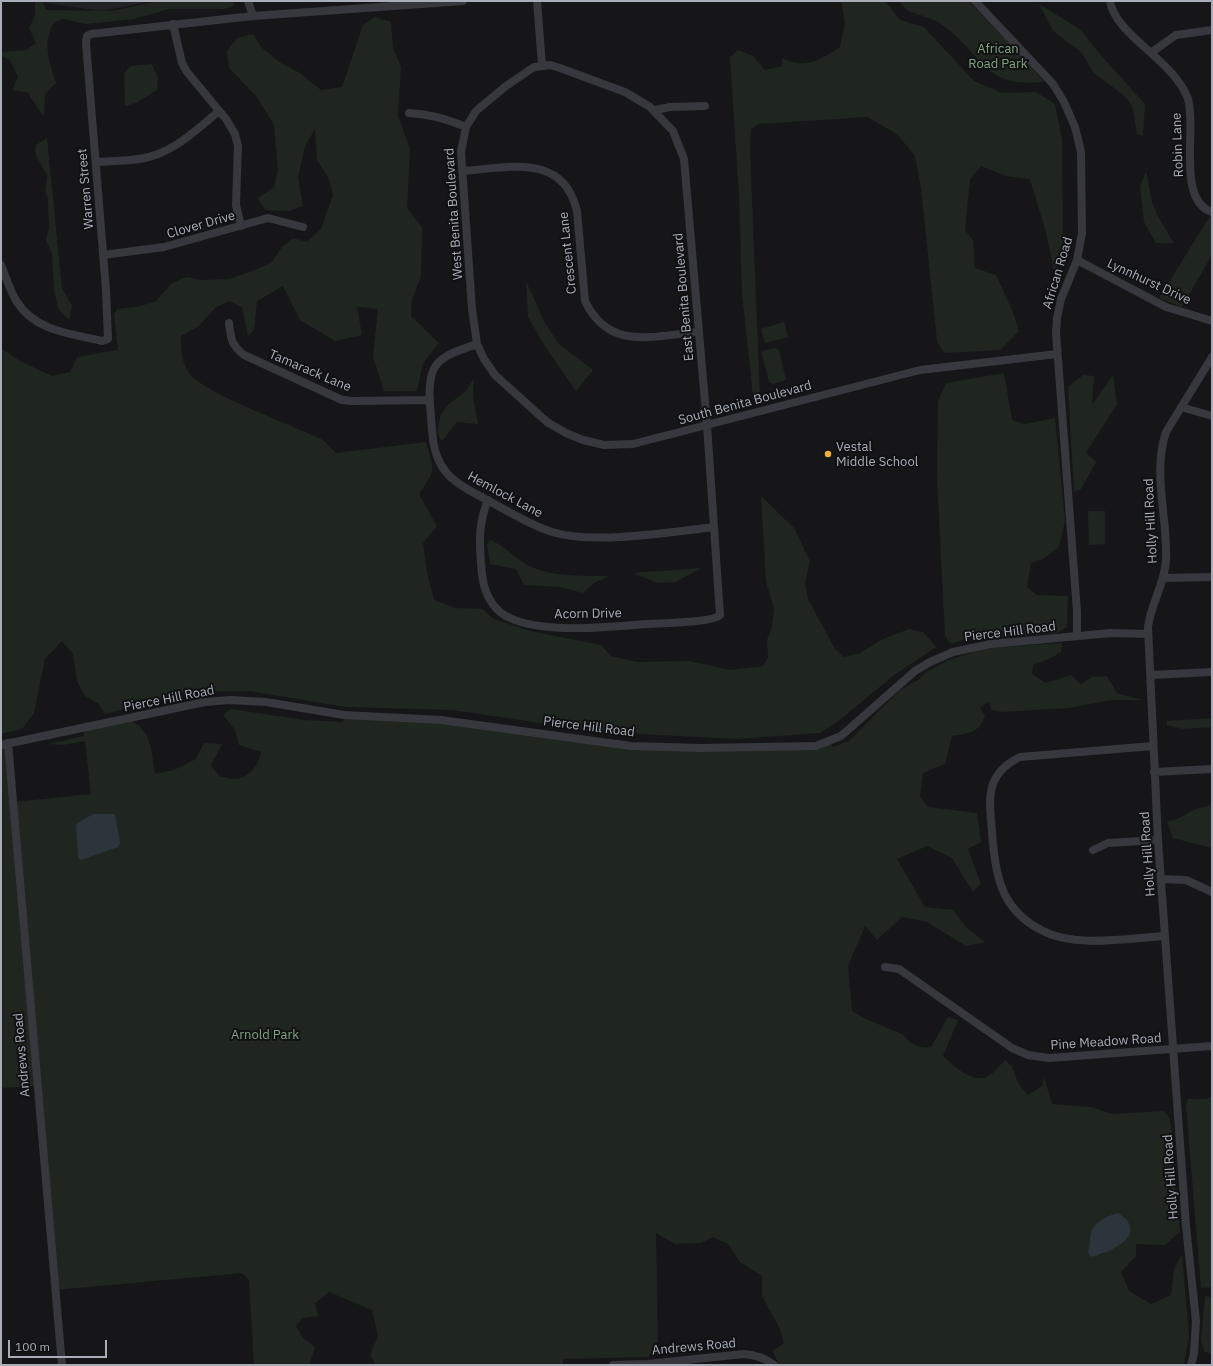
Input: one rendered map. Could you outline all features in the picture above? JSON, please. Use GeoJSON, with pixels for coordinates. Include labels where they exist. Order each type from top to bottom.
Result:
{"type":"FeatureCollection","features":[{"type":"Feature","properties":{"kind":"street"},"geometry":{"type":"LineString","coordinates":[[248,1],[253,16]]}},
{"type":"Feature","properties":{"kind":"street"},"geometry":{"type":"LineString","coordinates":[[241,226],[235,194],[238,146],[235,134],[182,63],[173,24],[253,16],[463,1]]}},
{"type":"Feature","properties":{"kind":"street"},"geometry":{"type":"LineString","coordinates":[[537,1],[542,65]]}},
{"type":"Feature","properties":{"kind":"street","name":"African Road"},"geometry":{"type":"LineString","coordinates":[[975,1],[1053,84],[1064,102],[1074,126],[1081,152],[1083,170],[1082,233],[1077,260],[1061,299],[1056,318],[1057,354],[1076,604],[1077,636]]}},
{"type":"Feature","properties":{"kind":"street","name":"Robin Lane"},"geometry":{"type":"LineString","coordinates":[[1110,1],[1116,18],[1176,77],[1188,100],[1190,116],[1191,181],[1194,194],[1201,206],[1212,212]]}},
{"type":"Feature","properties":{"kind":"street","name":"Warren Street"},"geometry":{"type":"LineString","coordinates":[[1,265],[17,302],[26,314],[38,323],[50,328],[104,341],[108,339],[103,255],[86,43],[87,36],[91,34],[173,24]]}},
{"type":"Feature","properties":{"kind":"street"},"geometry":{"type":"LineString","coordinates":[[1152,52],[1176,34],[1212,30]]}},
{"type":"Feature","properties":{"kind":"street","name":"East Benita Boulevard"},"geometry":{"type":"LineString","coordinates":[[542,65],[579,74],[625,92],[655,110],[673,131],[684,159],[707,425],[720,612]]}},
{"type":"Feature","properties":{"kind":"street","name":"West Benita Boulevard"},"geometry":{"type":"LineString","coordinates":[[477,344],[461,152],[466,127],[476,111],[506,86],[534,67],[542,65]]}},
{"type":"Feature","properties":{"kind":"street"},"geometry":{"type":"LineString","coordinates":[[655,110],[670,107],[705,106]]}},
{"type":"Feature","properties":{"kind":"street"},"geometry":{"type":"LineString","coordinates":[[96,162],[140,159],[158,154],[176,146],[219,111]]}},
{"type":"Feature","properties":{"kind":"street"},"geometry":{"type":"LineString","coordinates":[[409,114],[426,114],[442,117],[466,127]]}},
{"type":"Feature","properties":{"kind":"street","name":"Crescent Lane"},"geometry":{"type":"LineString","coordinates":[[462,171],[532,167],[546,170],[556,175],[574,199],[577,212],[585,301],[601,325],[618,335],[633,337],[698,332]]}},
{"type":"Feature","properties":{"kind":"street","name":"Clover Drive"},"geometry":{"type":"LineString","coordinates":[[103,255],[164,248],[268,218],[303,226]]}},
{"type":"Feature","properties":{"kind":"street","name":"Lynnhurst Drive"},"geometry":{"type":"LineString","coordinates":[[1077,260],[1166,307],[1212,321]]}},
{"type":"Feature","properties":{"kind":"street","name":"Tamarack Lane"},"geometry":{"type":"LineString","coordinates":[[229,323],[231,340],[234,346],[244,355],[342,400],[352,402],[430,400]]}},
{"type":"Feature","properties":{"kind":"street","name":"Hemlock Lane"},"geometry":{"type":"LineString","coordinates":[[477,344],[453,352],[443,358],[436,365],[430,380],[433,437],[438,459],[443,469],[460,485],[539,528],[553,533],[586,537],[632,535],[714,528]]}},
{"type":"Feature","properties":{"kind":"street","name":"South Benita Boulevard"},"geometry":{"type":"LineString","coordinates":[[477,344],[484,359],[495,375],[546,422],[583,440],[604,445],[633,444],[920,370],[1057,354]]}},
{"type":"Feature","properties":{"kind":"street","name":"Holly Hill Road"},"geometry":{"type":"LineString","coordinates":[[1192,1365],[1196,1321],[1186,1226],[1158,840],[1148,634],[1150,613],[1164,578],[1166,560],[1166,536],[1160,461],[1166,432],[1212,357]]}},
{"type":"Feature","properties":{"kind":"street"},"geometry":{"type":"LineString","coordinates":[[1181,407],[1212,416]]}},
{"type":"Feature","properties":{"kind":"street","name":"Acorn Drive"},"geometry":{"type":"LineString","coordinates":[[488,500],[479,528],[482,579],[491,601],[500,611],[508,616],[521,622],[546,626],[588,628],[717,619],[720,612]]}},
{"type":"Feature","properties":{"kind":"street"},"geometry":{"type":"LineString","coordinates":[[1164,578],[1212,577]]}},
{"type":"Feature","properties":{"kind":"street","name":"Pierce Hill Road"},"geometry":{"type":"LineString","coordinates":[[4,744],[205,702],[230,700],[266,702],[344,715],[441,720],[631,746],[723,748],[816,746],[841,736],[915,671],[930,662],[953,652],[991,644],[1077,636],[1111,633],[1148,634]]}},
{"type":"Feature","properties":{"kind":"street"},"geometry":{"type":"LineString","coordinates":[[1150,675],[1212,672]]}},
{"type":"Feature","properties":{"kind":"street","name":"Andrews Road"},"geometry":{"type":"LineString","coordinates":[[4,744],[62,1365]]}},
{"type":"Feature","properties":{"kind":"street"},"geometry":{"type":"LineString","coordinates":[[1153,746],[1020,758],[1001,769],[994,779],[989,798],[995,871],[1002,889],[1009,901],[1027,921],[1055,937],[1079,940],[1165,936]]}},
{"type":"Feature","properties":{"kind":"street"},"geometry":{"type":"LineString","coordinates":[[1154,772],[1212,769]]}},
{"type":"Feature","properties":{"kind":"street"},"geometry":{"type":"LineString","coordinates":[[1093,850],[1108,843],[1158,840]]}},
{"type":"Feature","properties":{"kind":"street"},"geometry":{"type":"LineString","coordinates":[[1161,880],[1186,880],[1212,892]]}},
{"type":"Feature","properties":{"kind":"street","name":"Pine Meadow Road"},"geometry":{"type":"LineString","coordinates":[[885,967],[899,969],[1012,1048],[1028,1055],[1048,1058],[1212,1046]]}},
{"type":"Feature","properties":{"kind":"street","name":"Andrews Road"},"geometry":{"type":"LineString","coordinates":[[614,1365],[656,1363],[744,1354],[754,1354],[765,1358],[774,1365]]}},
{"type":"Feature","properties":{"kind":"shaded area"},"geometry":{"type":"Polygon","coordinates":[[[47,1],[153,1],[102,11],[47,3],[47,1]]]}},
{"type":"Feature","properties":{"kind":"shaded area"},"geometry":{"type":"Polygon","coordinates":[[[93,814],[115,814],[120,843],[118,847],[81,860],[78,857],[76,824],[93,814]]]}},
{"type":"Feature","properties":{"kind":"shaded area"},"geometry":{"type":"Polygon","coordinates":[[[1118,1213],[1127,1221],[1130,1228],[1129,1235],[1117,1247],[1099,1255],[1090,1257],[1088,1251],[1090,1235],[1095,1225],[1098,1222],[1118,1213]]]}},
{"type":"Feature","properties":{"kind":"green space"},"geometry":{"type":"Polygon","coordinates":[[[35,1],[43,1],[46,10],[111,11],[158,1],[233,1],[234,6],[225,9],[169,9],[134,19],[86,24],[63,19],[55,22],[48,36],[48,52],[56,83],[45,94],[44,117],[27,92],[12,90],[18,77],[10,60],[1,56],[1,52],[26,50],[36,43],[29,28],[35,15],[35,1]]]}},
{"type":"Feature","properties":{"kind":"green space"},"geometry":{"type":"Polygon","coordinates":[[[841,1],[885,1],[900,20],[924,27],[974,81],[1002,93],[1036,92],[1055,104],[1062,140],[1063,246],[1055,274],[1045,229],[1030,179],[1006,176],[981,166],[970,179],[965,230],[973,240],[975,268],[996,275],[1013,312],[1019,331],[1000,350],[944,353],[937,341],[921,188],[915,156],[897,134],[867,117],[759,124],[751,129],[750,149],[760,399],[753,396],[742,293],[739,196],[730,57],[738,50],[753,56],[765,70],[782,66],[782,58],[791,62],[806,63],[826,56],[840,47],[845,23],[841,1]]]}},
{"type":"Feature","properties":{"kind":"green space","name":"African Road Park"},"geometry":{"type":"Polygon","coordinates":[[[899,1],[968,1],[1020,54],[1044,82],[1007,80],[995,74],[985,66],[955,35],[941,24],[907,10],[899,1]]]}},
{"type":"Feature","properties":{"kind":"green space"},"geometry":{"type":"Polygon","coordinates":[[[1039,4],[1081,30],[1098,52],[1145,104],[1143,136],[1137,134],[1133,109],[1127,98],[1093,72],[1082,53],[1053,31],[1039,4]]]}},
{"type":"Feature","properties":{"kind":"green space"},"geometry":{"type":"Polygon","coordinates":[[[375,17],[391,22],[393,48],[401,67],[398,116],[410,149],[407,208],[422,227],[421,277],[412,299],[411,316],[439,343],[423,363],[417,391],[384,391],[373,356],[378,309],[357,307],[362,335],[335,341],[300,320],[283,286],[257,301],[254,330],[248,336],[242,307],[229,301],[215,308],[199,326],[181,336],[181,351],[186,369],[189,373],[212,390],[231,400],[323,440],[336,453],[426,442],[431,459],[432,470],[429,479],[419,494],[437,526],[423,543],[427,573],[434,600],[456,608],[482,609],[494,619],[530,631],[601,645],[611,656],[638,662],[689,661],[731,670],[763,666],[768,657],[767,640],[772,627],[774,608],[766,582],[761,496],[794,528],[810,561],[805,583],[808,599],[835,649],[844,657],[860,653],[883,639],[909,629],[923,632],[936,647],[893,676],[841,719],[820,733],[737,739],[601,732],[452,710],[345,707],[249,691],[187,692],[105,714],[99,704],[85,696],[77,681],[73,654],[62,641],[45,659],[34,713],[22,729],[1,734],[1,348],[20,361],[52,376],[70,372],[77,357],[118,350],[114,315],[117,309],[135,307],[155,302],[172,283],[187,277],[202,280],[229,279],[252,271],[271,263],[282,247],[293,238],[307,242],[321,229],[333,195],[329,179],[317,160],[315,129],[305,146],[298,177],[303,206],[289,211],[265,210],[258,198],[274,187],[278,170],[274,125],[256,96],[229,68],[227,51],[237,38],[253,34],[262,48],[281,63],[300,73],[321,90],[342,87],[363,25],[375,17]]]}},
{"type":"Feature","properties":{"kind":"green space"},"geometry":{"type":"Polygon","coordinates":[[[152,64],[158,78],[157,90],[136,103],[125,106],[124,74],[130,66],[152,64]]]}},
{"type":"Feature","properties":{"kind":"green space"},"geometry":{"type":"Polygon","coordinates":[[[47,138],[62,288],[72,306],[69,320],[59,310],[54,291],[52,254],[46,240],[49,228],[48,198],[45,193],[47,175],[35,154],[36,145],[47,138]]]}},
{"type":"Feature","properties":{"kind":"green space"},"geometry":{"type":"Polygon","coordinates":[[[1146,171],[1152,202],[1159,218],[1174,243],[1156,243],[1144,222],[1140,186],[1146,171]]]}},
{"type":"Feature","properties":{"kind":"green space"},"geometry":{"type":"Polygon","coordinates":[[[1210,216],[1212,217],[1212,255],[1182,307],[1159,298],[1210,216]]]}},
{"type":"Feature","properties":{"kind":"green space"},"geometry":{"type":"Polygon","coordinates":[[[526,281],[545,323],[559,344],[593,370],[576,391],[546,348],[528,317],[526,281]]]}},
{"type":"Feature","properties":{"kind":"green space"},"geometry":{"type":"Polygon","coordinates":[[[784,322],[788,337],[765,343],[761,329],[784,322]]]}},
{"type":"Feature","properties":{"kind":"green space"},"geometry":{"type":"Polygon","coordinates":[[[775,348],[779,350],[786,380],[773,384],[769,382],[761,351],[775,348]]]}},
{"type":"Feature","properties":{"kind":"green space"},"geometry":{"type":"Polygon","coordinates":[[[1004,373],[1012,420],[1025,424],[1055,418],[1065,521],[1059,547],[1043,559],[1031,563],[1027,587],[1037,595],[1068,596],[1067,627],[1057,633],[964,640],[950,644],[945,636],[937,478],[938,401],[946,383],[1004,373]]]}},
{"type":"Feature","properties":{"kind":"green space"},"geometry":{"type":"Polygon","coordinates":[[[1083,375],[1094,376],[1092,405],[1113,375],[1117,404],[1086,453],[1096,462],[1081,489],[1074,492],[1068,387],[1083,375]]]}},
{"type":"Feature","properties":{"kind":"green space"},"geometry":{"type":"Polygon","coordinates":[[[474,378],[473,396],[478,424],[457,422],[442,441],[437,433],[441,414],[449,404],[466,391],[474,378]]]}},
{"type":"Feature","properties":{"kind":"green space"},"geometry":{"type":"Polygon","coordinates":[[[1088,511],[1105,511],[1105,544],[1089,545],[1088,511]]]}},
{"type":"Feature","properties":{"kind":"green space"},"geometry":{"type":"Polygon","coordinates":[[[490,540],[500,545],[524,563],[538,570],[569,575],[610,576],[594,583],[583,593],[559,587],[524,585],[516,569],[490,564],[487,544],[490,540]]]}},
{"type":"Feature","properties":{"kind":"green space"},"geometry":{"type":"Polygon","coordinates":[[[701,568],[676,582],[658,583],[632,573],[701,568]]]}},
{"type":"Feature","properties":{"kind":"green space","name":"Arnold Park"},"geometry":{"type":"Polygon","coordinates":[[[1062,643],[1061,652],[1051,658],[1033,665],[1032,674],[1046,683],[1071,675],[1081,684],[1092,677],[1107,676],[1117,693],[1141,700],[1111,700],[1069,708],[1002,712],[992,710],[988,702],[980,708],[985,716],[976,729],[972,732],[952,736],[945,764],[923,773],[920,797],[928,807],[977,813],[981,842],[968,849],[981,884],[973,892],[952,858],[927,846],[897,859],[925,907],[953,910],[966,927],[985,942],[966,946],[927,922],[902,917],[877,940],[865,926],[848,966],[852,1011],[866,1019],[904,1035],[916,1046],[923,1047],[931,1047],[948,1017],[958,1020],[943,1056],[965,1074],[978,1078],[991,1074],[1005,1060],[1012,1066],[1018,1083],[1028,1095],[1042,1086],[1044,1077],[1052,1104],[1091,1107],[1113,1114],[1164,1111],[1170,1119],[1172,1134],[1173,1161],[1180,1232],[1165,1245],[1136,1244],[1136,1256],[1121,1272],[1129,1291],[1151,1304],[1171,1295],[1174,1270],[1182,1254],[1189,1335],[1184,1365],[779,1365],[773,1351],[784,1343],[780,1329],[762,1296],[762,1276],[740,1262],[728,1244],[713,1237],[701,1243],[675,1244],[656,1233],[658,1341],[655,1351],[648,1357],[563,1359],[563,1365],[376,1365],[370,1355],[378,1336],[372,1310],[329,1292],[315,1303],[318,1316],[302,1318],[296,1326],[303,1338],[315,1347],[309,1365],[254,1365],[249,1280],[242,1273],[55,1290],[37,1086],[1,1088],[1,745],[8,743],[13,802],[91,794],[85,741],[63,745],[48,744],[84,736],[84,728],[133,718],[134,724],[137,724],[146,734],[152,753],[155,774],[174,770],[196,759],[204,743],[222,744],[211,765],[219,776],[235,779],[245,776],[256,766],[261,752],[239,745],[235,730],[223,715],[231,709],[304,720],[343,722],[344,715],[441,720],[607,743],[790,748],[831,741],[832,747],[849,741],[900,690],[918,680],[926,672],[949,660],[981,650],[1000,647],[1062,643]],[[1091,1243],[1088,1251],[1101,1255],[1123,1243],[1091,1243]]]}},
{"type":"Feature","properties":{"kind":"green space"},"geometry":{"type":"Polygon","coordinates":[[[1212,718],[1212,727],[1183,729],[1167,725],[1167,721],[1212,718]]]}},
{"type":"Feature","properties":{"kind":"green space"},"geometry":{"type":"Polygon","coordinates":[[[1212,805],[1212,848],[1173,838],[1167,821],[1177,819],[1195,810],[1212,805]]]}},
{"type":"Feature","properties":{"kind":"green space"},"geometry":{"type":"Polygon","coordinates":[[[1212,1096],[1212,1287],[1201,1288],[1186,1105],[1188,1099],[1206,1099],[1212,1096]]]}},
{"type":"Feature","properties":{"kind":"green space"},"geometry":{"type":"Polygon","coordinates":[[[1205,1296],[1212,1297],[1212,1355],[1204,1351],[1201,1340],[1205,1296]]]}},
{"type":"Feature","properties":{"kind":"place","name":"Vestal Middle School"},"geometry":{"type":"Point","coordinates":[828,454]}}]}
